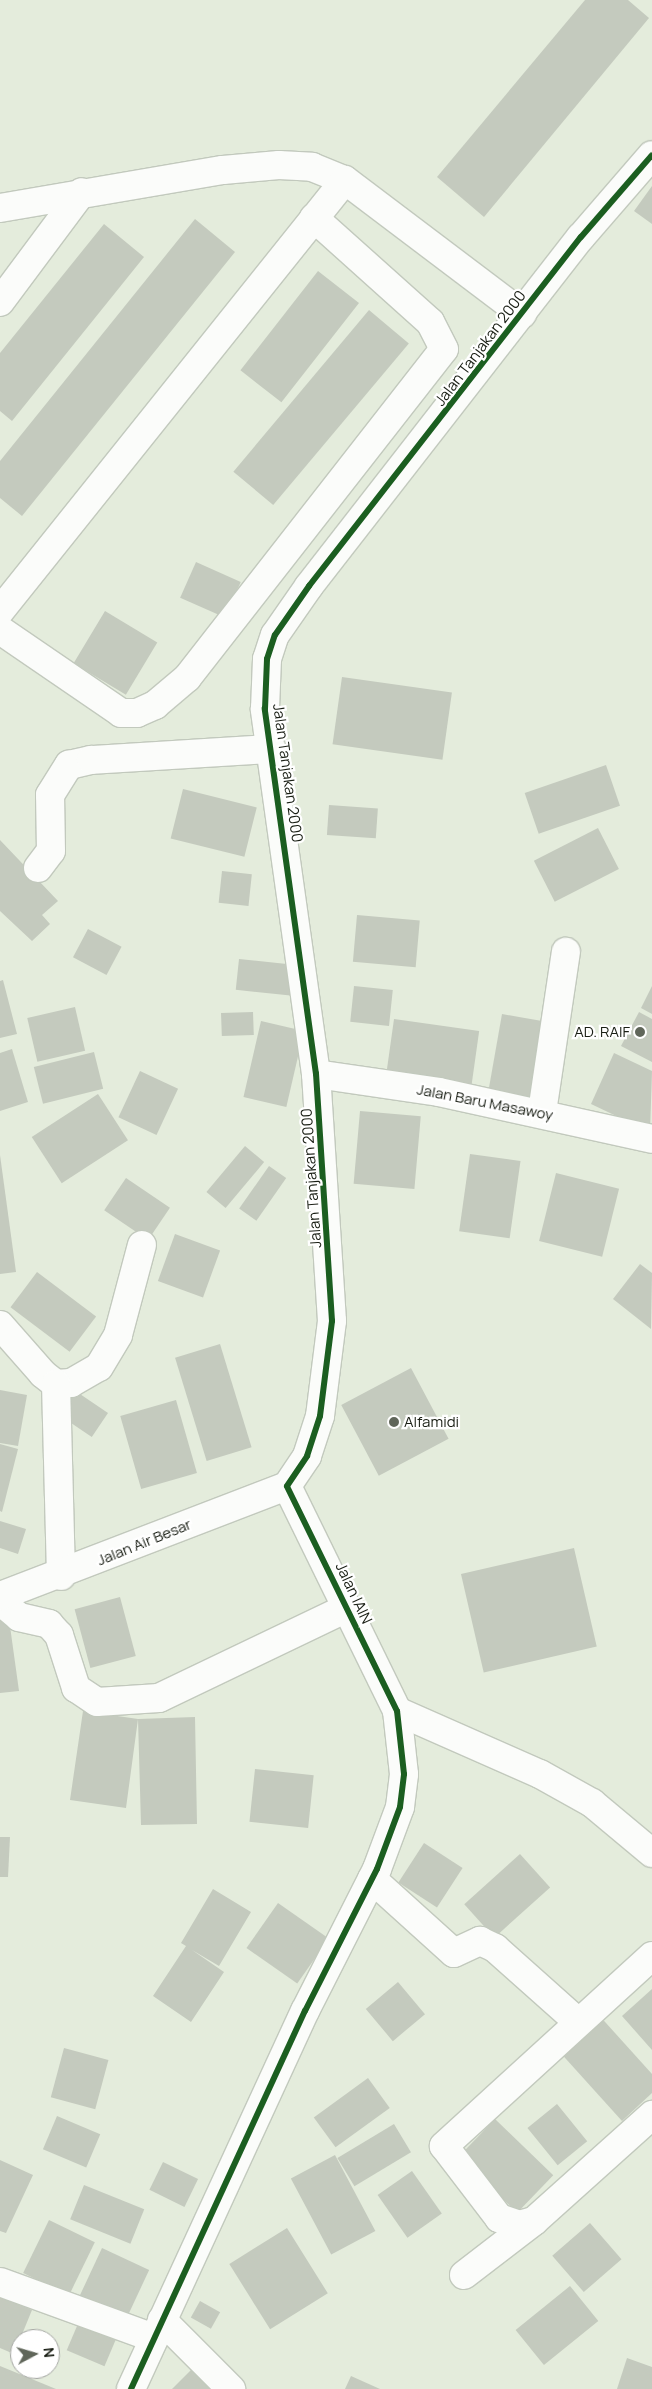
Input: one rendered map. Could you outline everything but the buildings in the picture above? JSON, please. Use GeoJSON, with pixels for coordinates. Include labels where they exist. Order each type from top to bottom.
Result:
{"type":"FeatureCollection","features":[{"type":"Feature","properties":{"kind":"street","name":"Jalan Tanjakan 2000"},"geometry":{"type":"LineString","coordinates":[[287,1486],[307,1456],[329,1367],[329,1242],[316,1074],[264,685],[275,635],[522,314],[652,155]]}},
{"type":"Feature","properties":{"kind":"street"},"geometry":{"type":"LineString","coordinates":[[0,208],[82,192],[279,164],[312,167],[345,180],[522,314]]}},
{"type":"Feature","properties":{"kind":"street"},"geometry":{"type":"LineString","coordinates":[[0,611],[345,180]]}},
{"type":"Feature","properties":{"kind":"street"},"geometry":{"type":"LineString","coordinates":[[0,302],[82,192]]}},
{"type":"Feature","properties":{"kind":"street"},"geometry":{"type":"LineString","coordinates":[[0,630],[121,713],[137,713],[155,705],[187,678],[444,349],[430,322],[314,218]]}},
{"type":"Feature","properties":{"kind":"street"},"geometry":{"type":"LineString","coordinates":[[38,868],[51,851],[50,795],[69,765],[91,760],[272,749]]}},
{"type":"Feature","properties":{"kind":"street"},"geometry":{"type":"LineString","coordinates":[[542,1112],[566,952]]}},
{"type":"Feature","properties":{"kind":"street","name":"Jalan Baru Masawoy"},"geometry":{"type":"LineString","coordinates":[[316,1074],[542,1112],[652,1139]]}},
{"type":"Feature","properties":{"kind":"street"},"geometry":{"type":"LineString","coordinates":[[56,1384],[71,1383],[99,1367],[118,1335],[142,1245]]}},
{"type":"Feature","properties":{"kind":"street"},"geometry":{"type":"LineString","coordinates":[[0,1325],[56,1384],[61,1576]]}},
{"type":"Feature","properties":{"kind":"street","name":"Jalan Air Besar"},"geometry":{"type":"LineString","coordinates":[[0,1596],[61,1576],[287,1486]]}},
{"type":"Feature","properties":{"kind":"street","name":"Jalan IAIN"},"geometry":{"type":"LineString","coordinates":[[131,2389],[305,2011],[372,1879],[400,1806],[404,1774],[397,1711],[287,1486]]}},
{"type":"Feature","properties":{"kind":"street"},"geometry":{"type":"LineString","coordinates":[[0,1601],[19,1617],[49,1624],[59,1635],[76,1688],[97,1702],[159,1698],[347,1608]]}},
{"type":"Feature","properties":{"kind":"street"},"geometry":{"type":"LineString","coordinates":[[397,1711],[583,1798],[625,1826],[652,1853]]}},
{"type":"Feature","properties":{"kind":"street"},"geometry":{"type":"LineString","coordinates":[[372,1879],[454,1953],[480,1941],[495,1948],[578,2022]]}},
{"type":"Feature","properties":{"kind":"street"},"geometry":{"type":"LineString","coordinates":[[534,2221],[520,2225],[499,2218],[447,2153],[445,2140],[652,1956]]}},
{"type":"Feature","properties":{"kind":"street"},"geometry":{"type":"LineString","coordinates":[[464,2275],[534,2221],[652,2115]]}},
{"type":"Feature","properties":{"kind":"street"},"geometry":{"type":"LineString","coordinates":[[0,2282],[158,2329],[232,2389]]}},
{"type":"Feature","properties":{"kind":"cycle path"},"geometry":{"type":"LineString","coordinates":[[131,2389],[305,2011],[377,1869],[400,1807],[404,1774],[397,1711],[287,1486],[307,1456],[320,1416],[332,1321],[316,1074],[265,709],[267,659],[275,635],[309,586],[581,237],[652,155]]}},
{"type":"Feature","properties":{"kind":"place","name":"AD. RAIF"},"geometry":{"type":"Point","coordinates":[640,1032]}},
{"type":"Feature","properties":{"kind":"place","name":"Alfamidi"},"geometry":{"type":"Point","coordinates":[394,1422]}}]}
